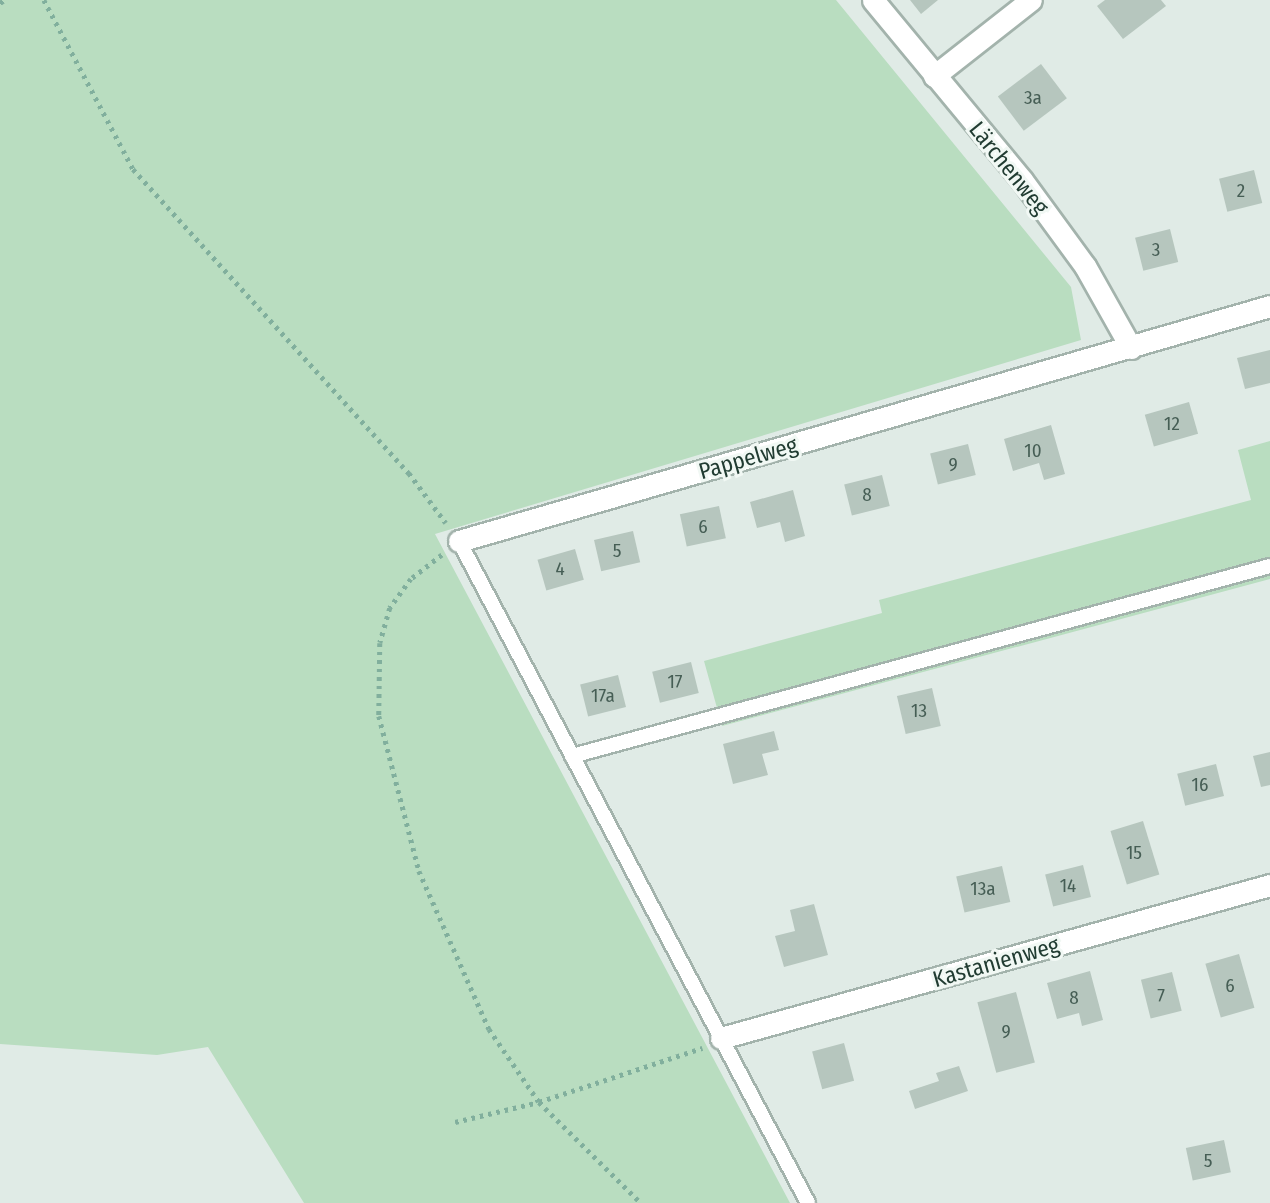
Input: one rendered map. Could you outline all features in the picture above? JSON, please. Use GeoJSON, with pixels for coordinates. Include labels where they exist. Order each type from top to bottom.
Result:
{"type":"FeatureCollection","features":[{"type":"Feature","properties":{"kind":"street","name":"Lärchenweg"},"geometry":{"type":"LineString","coordinates":[[873,0],[1022,180],[1085,266],[1130,348]]}},
{"type":"Feature","properties":{"kind":"street"},"geometry":{"type":"LineString","coordinates":[[934,76],[1031,0]]}},
{"type":"Feature","properties":{"kind":"street","name":"Pappelweg"},"geometry":{"type":"LineString","coordinates":[[459,541],[1270,306]]}},
{"type":"Feature","properties":{"kind":"street","name":"Kastanienweg"},"geometry":{"type":"LineString","coordinates":[[722,1039],[1270,885]]}},
{"type":"Feature","properties":{"kind":"lane"},"geometry":{"type":"LineString","coordinates":[[459,541],[808,1203]]}},
{"type":"Feature","properties":{"kind":"lane"},"geometry":{"type":"LineString","coordinates":[[572,756],[1270,566]]}},
{"type":"Feature","properties":{"kind":"path"},"geometry":{"type":"LineString","coordinates":[[0,3],[4,0]]}},
{"type":"Feature","properties":{"kind":"path"},"geometry":{"type":"LineString","coordinates":[[44,0],[133,169],[409,473],[459,541],[411,579],[390,608],[380,643],[379,716],[419,871],[489,1029],[539,1102],[640,1203]]}},
{"type":"Feature","properties":{"kind":"path"},"geometry":{"type":"LineString","coordinates":[[455,1122],[539,1102],[722,1039]]}},
{"type":"Feature","properties":{"kind":"green space"},"geometry":{"type":"Polygon","coordinates":[[[0,0],[836,0],[1071,287],[1081,340],[435,534],[790,1203],[304,1203],[208,1047],[157,1055],[0,1044],[0,0]]]}},
{"type":"Feature","properties":{"kind":"green space"},"geometry":{"type":"Polygon","coordinates":[[[1270,441],[1270,579],[722,726],[704,661],[882,613],[879,600],[1251,500],[1238,450],[1270,441]]]}},
{"type":"Feature","properties":{"kind":"building"},"geometry":{"type":"Polygon","coordinates":[[[910,0],[938,0],[921,14],[910,0]]]}},
{"type":"Feature","properties":{"kind":"building"},"geometry":{"type":"Polygon","coordinates":[[[1105,0],[1161,0],[1166,6],[1123,39],[1097,6],[1105,0]]]}},
{"type":"Feature","properties":{"kind":"building"},"geometry":{"type":"Polygon","coordinates":[[[1041,64],[1067,98],[1024,131],[998,96],[1041,64]]]}},
{"type":"Feature","properties":{"kind":"building"},"geometry":{"type":"Polygon","coordinates":[[[1254,170],[1262,203],[1227,212],[1219,179],[1254,170]]]}},
{"type":"Feature","properties":{"kind":"building"},"geometry":{"type":"Polygon","coordinates":[[[1170,229],[1178,262],[1143,271],[1135,238],[1170,229]]]}},
{"type":"Feature","properties":{"kind":"building"},"geometry":{"type":"Polygon","coordinates":[[[1270,350],[1270,383],[1245,389],[1237,358],[1270,350]]]}},
{"type":"Feature","properties":{"kind":"building"},"geometry":{"type":"Polygon","coordinates":[[[1189,402],[1198,434],[1154,446],[1145,415],[1189,402]]]}},
{"type":"Feature","properties":{"kind":"building"},"geometry":{"type":"Polygon","coordinates":[[[1051,425],[1065,474],[1044,480],[1039,463],[1013,471],[1004,439],[1051,425]]]}},
{"type":"Feature","properties":{"kind":"building"},"geometry":{"type":"Polygon","coordinates":[[[968,444],[976,475],[938,484],[930,453],[968,444]]]}},
{"type":"Feature","properties":{"kind":"building"},"geometry":{"type":"Polygon","coordinates":[[[882,475],[890,506],[852,515],[844,484],[882,475]]]}},
{"type":"Feature","properties":{"kind":"building"},"geometry":{"type":"Polygon","coordinates":[[[793,490],[805,536],[785,542],[780,522],[757,528],[750,502],[793,490]]]}},
{"type":"Feature","properties":{"kind":"building"},"geometry":{"type":"Polygon","coordinates":[[[719,506],[726,538],[687,547],[680,514],[719,506]]]}},
{"type":"Feature","properties":{"kind":"building"},"geometry":{"type":"Polygon","coordinates":[[[633,531],[640,562],[601,571],[594,540],[633,531]]]}},
{"type":"Feature","properties":{"kind":"building"},"geometry":{"type":"Polygon","coordinates":[[[575,549],[584,580],[546,591],[538,560],[575,549]]]}},
{"type":"Feature","properties":{"kind":"building"},"geometry":{"type":"Polygon","coordinates":[[[691,662],[699,693],[660,703],[652,672],[691,662]]]}},
{"type":"Feature","properties":{"kind":"building"},"geometry":{"type":"Polygon","coordinates":[[[618,675],[626,707],[588,716],[580,684],[618,675]]]}},
{"type":"Feature","properties":{"kind":"building"},"geometry":{"type":"Polygon","coordinates":[[[932,688],[941,726],[906,734],[897,696],[932,688]]]}},
{"type":"Feature","properties":{"kind":"building"},"geometry":{"type":"Polygon","coordinates":[[[774,731],[779,750],[762,754],[768,775],[733,784],[723,744],[774,731]]]}},
{"type":"Feature","properties":{"kind":"building"},"geometry":{"type":"Polygon","coordinates":[[[1270,752],[1270,785],[1261,787],[1253,756],[1270,752]]]}},
{"type":"Feature","properties":{"kind":"building"},"geometry":{"type":"Polygon","coordinates":[[[1216,764],[1224,796],[1185,806],[1177,774],[1216,764]]]}},
{"type":"Feature","properties":{"kind":"building"},"geometry":{"type":"Polygon","coordinates":[[[1143,821],[1159,875],[1127,884],[1110,831],[1143,821]]]}},
{"type":"Feature","properties":{"kind":"building"},"geometry":{"type":"Polygon","coordinates":[[[1083,865],[1091,897],[1053,906],[1045,874],[1083,865]]]}},
{"type":"Feature","properties":{"kind":"building"},"geometry":{"type":"Polygon","coordinates":[[[1002,866],[1010,902],[965,913],[956,877],[1002,866]]]}},
{"type":"Feature","properties":{"kind":"building"},"geometry":{"type":"Polygon","coordinates":[[[814,904],[828,955],[784,967],[775,936],[795,931],[790,910],[814,904]]]}},
{"type":"Feature","properties":{"kind":"building"},"geometry":{"type":"Polygon","coordinates":[[[1239,954],[1254,1008],[1221,1017],[1205,964],[1239,954]]]}},
{"type":"Feature","properties":{"kind":"building"},"geometry":{"type":"Polygon","coordinates":[[[1090,971],[1103,1020],[1082,1026],[1079,1013],[1057,1019],[1047,983],[1090,971]]]}},
{"type":"Feature","properties":{"kind":"building"},"geometry":{"type":"Polygon","coordinates":[[[1172,972],[1182,1011],[1151,1019],[1141,980],[1172,972]]]}},
{"type":"Feature","properties":{"kind":"building"},"geometry":{"type":"Polygon","coordinates":[[[1016,992],[1035,1063],[996,1073],[977,1002],[1016,992]]]}},
{"type":"Feature","properties":{"kind":"building"},"geometry":{"type":"Polygon","coordinates":[[[844,1043],[854,1081],[822,1089],[812,1052],[844,1043]]]}},
{"type":"Feature","properties":{"kind":"building"},"geometry":{"type":"Polygon","coordinates":[[[959,1066],[968,1091],[915,1109],[909,1091],[939,1081],[936,1073],[959,1066]]]}},
{"type":"Feature","properties":{"kind":"building"},"geometry":{"type":"Polygon","coordinates":[[[1224,1140],[1231,1172],[1193,1180],[1186,1148],[1224,1140]]]}}]}
